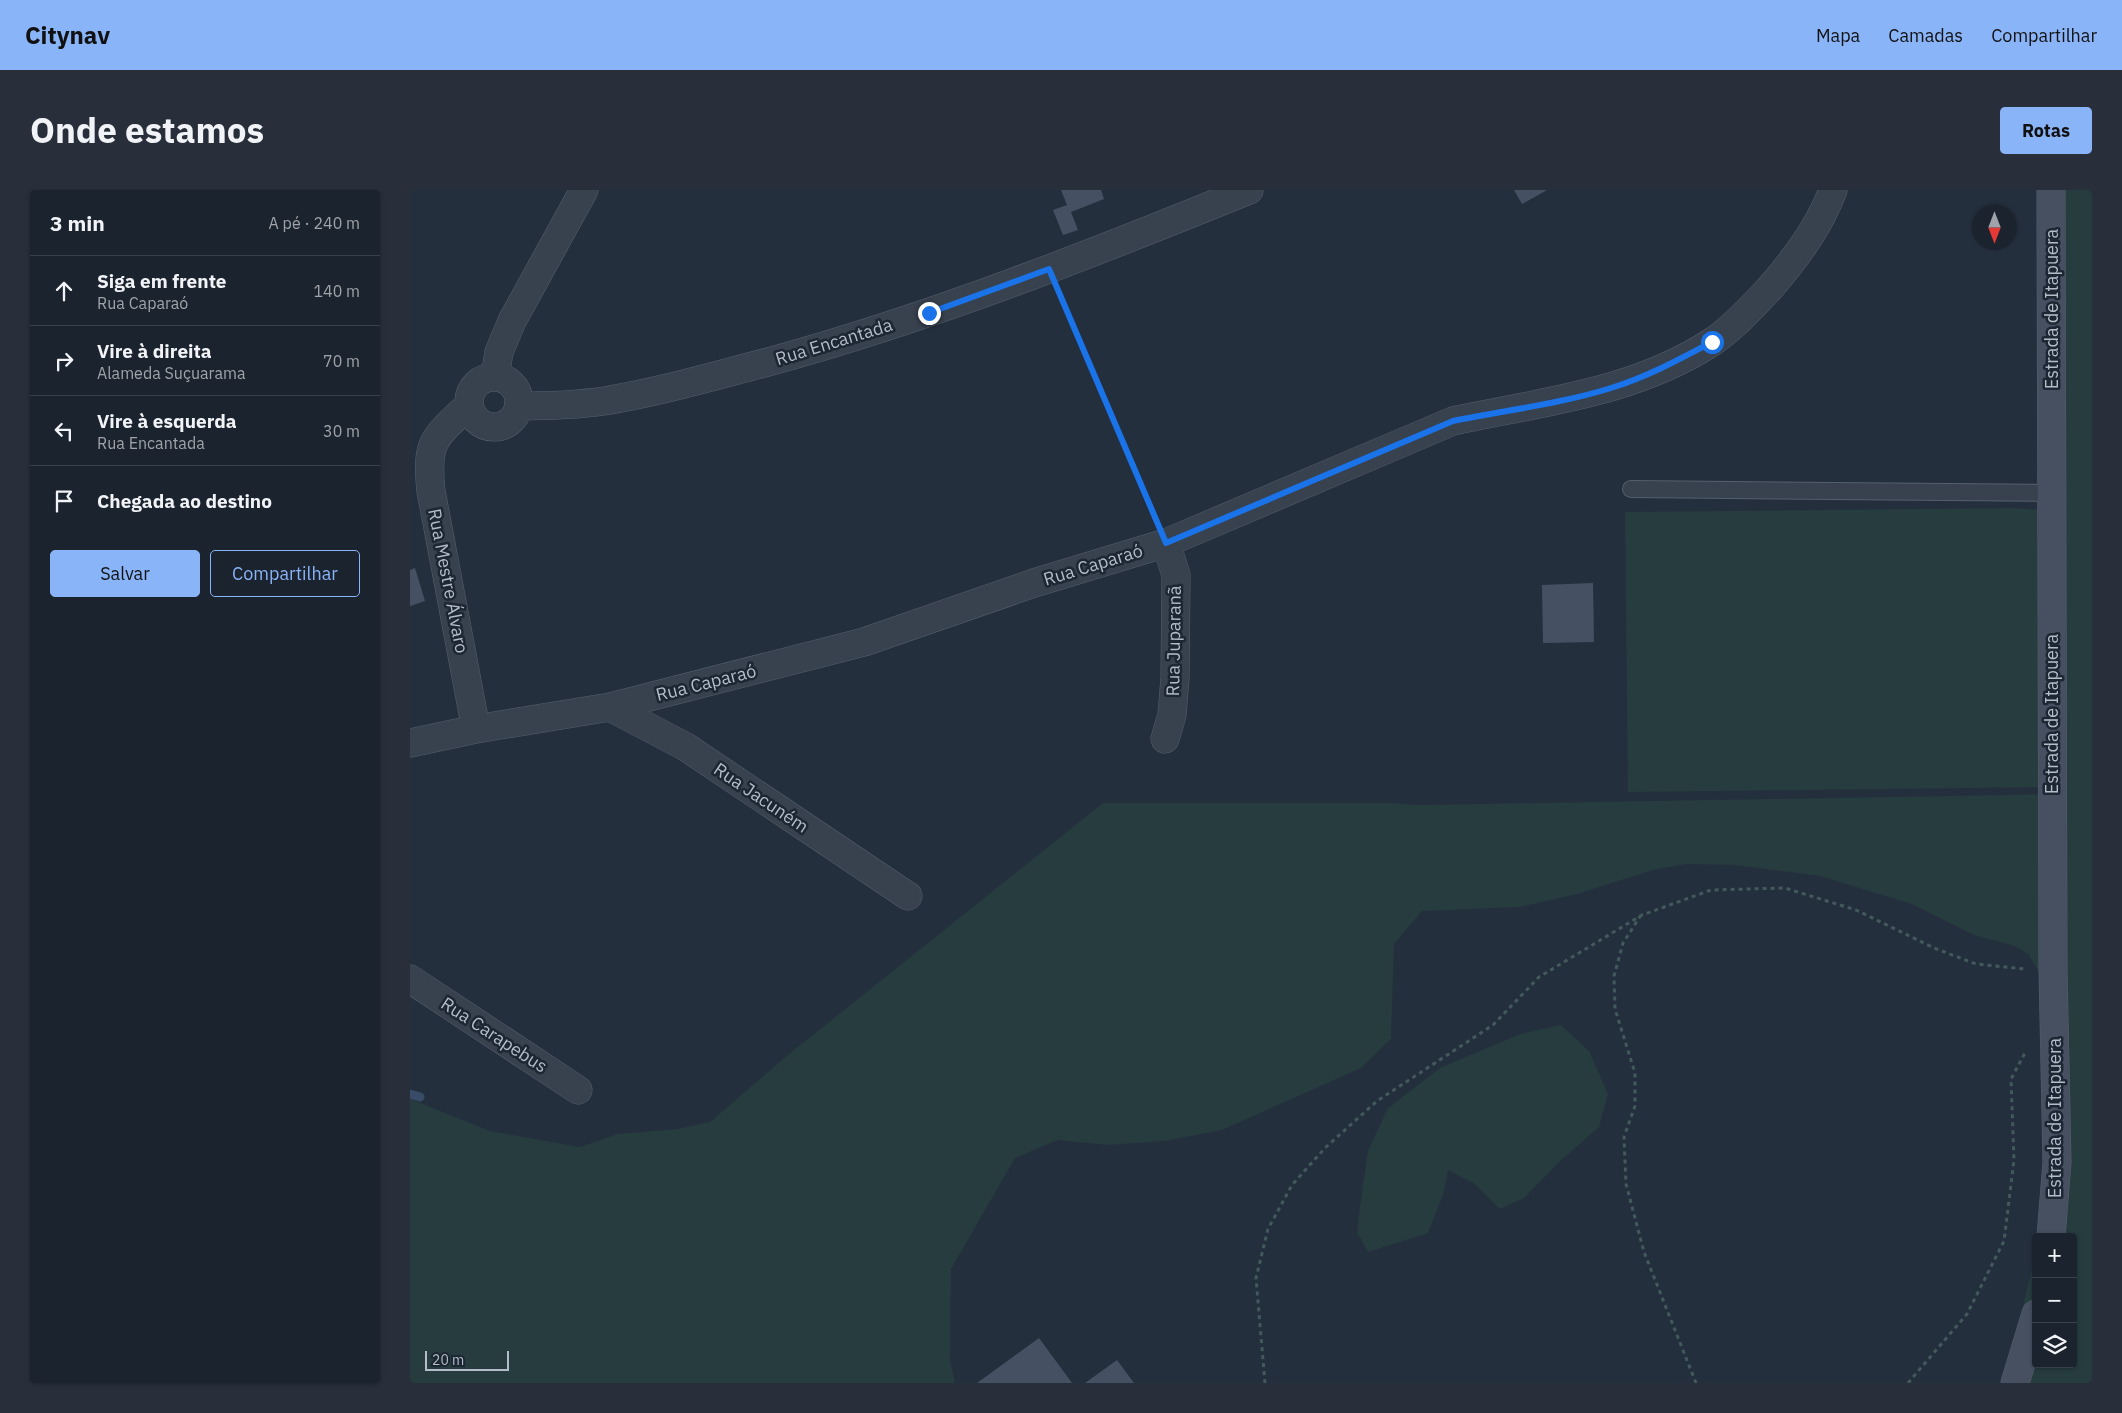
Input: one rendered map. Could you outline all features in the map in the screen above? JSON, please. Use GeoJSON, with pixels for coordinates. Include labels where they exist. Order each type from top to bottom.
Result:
{"type":"FeatureCollection","features":[{"type":"Feature","properties":{"kind":"street"},"geometry":{"type":"LineString","coordinates":[[495,376],[499,352],[512,321],[584,190]]}},
{"type":"Feature","properties":{"kind":"street","name":"Rua Encantada"},"geometry":{"type":"LineString","coordinates":[[520,406],[563,406],[603,401],[682,385],[797,354],[929,313],[1049,269],[1249,190]]}},
{"type":"Feature","properties":{"kind":"street","name":"Rua Caparaó"},"geometry":{"type":"LineString","coordinates":[[410,743],[476,729],[610,707],[864,642],[1034,583],[1166,543],[1453,421],[1503,410],[1553,403],[1612,388],[1662,369],[1712,342],[1757,301],[1794,260],[1824,212],[1833,190]]}},
{"type":"Feature","properties":{"kind":"street","name":"Estrada de Itapuera"},"geometry":{"type":"LineString","coordinates":[[2052,190],[2053,969],[2057,1162],[2052,1233]]}},
{"type":"Feature","properties":{"kind":"street"},"geometry":{"type":"LineString","coordinates":[[438,433],[502,427],[514,419],[520,406],[518,392],[508,381],[495,376],[480,380],[470,392],[468,406],[474,419],[487,427]]}},
{"type":"Feature","properties":{"kind":"street","name":"Rua Mestre Álvaro"},"geometry":{"type":"LineString","coordinates":[[468,406],[438,433],[431,451],[428,467],[476,729]]}},
{"type":"Feature","properties":{"kind":"street","name":"Rua Juparanã"},"geometry":{"type":"LineString","coordinates":[[1165,739],[1172,715],[1175,669],[1176,575],[1166,543]]}},
{"type":"Feature","properties":{"kind":"street","name":"Rua Jacuném"},"geometry":{"type":"LineString","coordinates":[[610,707],[686,747],[908,896]]}},
{"type":"Feature","properties":{"kind":"street","name":"Rua Carapebus"},"geometry":{"type":"LineString","coordinates":[[410,980],[578,1090]]}},
{"type":"Feature","properties":{"kind":"street"},"geometry":{"type":"LineString","coordinates":[[2015,1383],[2033,1323]]}},
{"type":"Feature","properties":{"kind":"lane"},"geometry":{"type":"LineString","coordinates":[[1631,489],[2052,493]]}},
{"type":"Feature","properties":{"kind":"path"},"geometry":{"type":"LineString","coordinates":[[1049,269],[1166,543]]}},
{"type":"Feature","properties":{"kind":"path"},"geometry":{"type":"LineString","coordinates":[[1265,1383],[1256,1278],[1268,1229],[1292,1185],[1325,1148],[1377,1101],[1493,1025],[1538,977],[1642,915],[1711,890],[1785,888],[1856,910],[1934,948],[1976,964],[2021,969],[2053,969]]}},
{"type":"Feature","properties":{"kind":"path"},"geometry":{"type":"LineString","coordinates":[[1642,915],[1623,943],[1614,976],[1614,1009],[1635,1073],[1635,1106],[1624,1137],[1626,1184],[1644,1252],[1696,1383]]}},
{"type":"Feature","properties":{"kind":"path"},"geometry":{"type":"LineString","coordinates":[[1908,1383],[1967,1314],[2004,1241],[2014,1160],[2011,1079],[2028,1046]]}},
{"type":"Feature","properties":{"kind":"green space"},"geometry":{"type":"Polygon","coordinates":[[[2062,190],[2092,190],[2092,1383],[2006,1383],[2032,1267],[2032,1368],[2077,1368],[2077,1233],[2039,1233],[2045,1207],[2042,977],[2028,954],[2015,946],[1974,935],[1912,904],[1820,876],[1735,865],[1686,864],[1656,869],[1577,894],[1520,907],[1422,911],[1394,944],[1391,1039],[1361,1068],[1222,1130],[1165,1141],[1107,1145],[1058,1140],[1015,1158],[951,1269],[950,1361],[955,1383],[410,1383],[410,1099],[490,1131],[580,1147],[618,1134],[677,1129],[710,1122],[789,1054],[1103,803],[1393,803],[1420,805],[2065,794],[2062,190]]]}},
{"type":"Feature","properties":{"kind":"green space"},"geometry":{"type":"Polygon","coordinates":[[[2013,508],[2042,510],[2045,787],[1628,792],[1625,512],[2013,508]]]}},
{"type":"Feature","properties":{"kind":"green space"},"geometry":{"type":"Polygon","coordinates":[[[1561,1025],[1589,1051],[1608,1094],[1599,1127],[1558,1163],[1524,1198],[1500,1209],[1475,1184],[1448,1170],[1443,1195],[1428,1233],[1368,1252],[1357,1232],[1362,1191],[1368,1151],[1388,1108],[1440,1068],[1520,1034],[1561,1025]]]}},
{"type":"Feature","properties":{"kind":"building"},"geometry":{"type":"Polygon","coordinates":[[[1061,190],[1101,190],[1104,199],[1071,212],[1078,230],[1063,235],[1053,210],[1067,205],[1061,190]]]}},
{"type":"Feature","properties":{"kind":"building"},"geometry":{"type":"Polygon","coordinates":[[[1514,190],[1547,190],[1522,204],[1514,190]]]}},
{"type":"Feature","properties":{"kind":"building"},"geometry":{"type":"Polygon","coordinates":[[[415,568],[425,601],[410,606],[410,570],[415,568]]]}},
{"type":"Feature","properties":{"kind":"building"},"geometry":{"type":"Polygon","coordinates":[[[1593,583],[1594,642],[1543,643],[1542,585],[1593,583]]]}},
{"type":"Feature","properties":{"kind":"building"},"geometry":{"type":"Polygon","coordinates":[[[1039,1338],[1072,1383],[977,1383],[1039,1338]]]}},
{"type":"Feature","properties":{"kind":"building"},"geometry":{"type":"Polygon","coordinates":[[[1117,1360],[1134,1383],[1085,1383],[1117,1360]]]}},
{"type":"Feature","properties":{"kind":"waterway"},"geometry":{"type":"LineString","coordinates":[[410,1094],[420,1097]]}},
{"type":"Feature","properties":{"kind":"route"},"geometry":{"type":"LineString","coordinates":[[929,313],[1049,269],[1166,543],[1453,421],[1503,410],[1553,403],[1612,388],[1662,369],[1712,342]]}}]}
